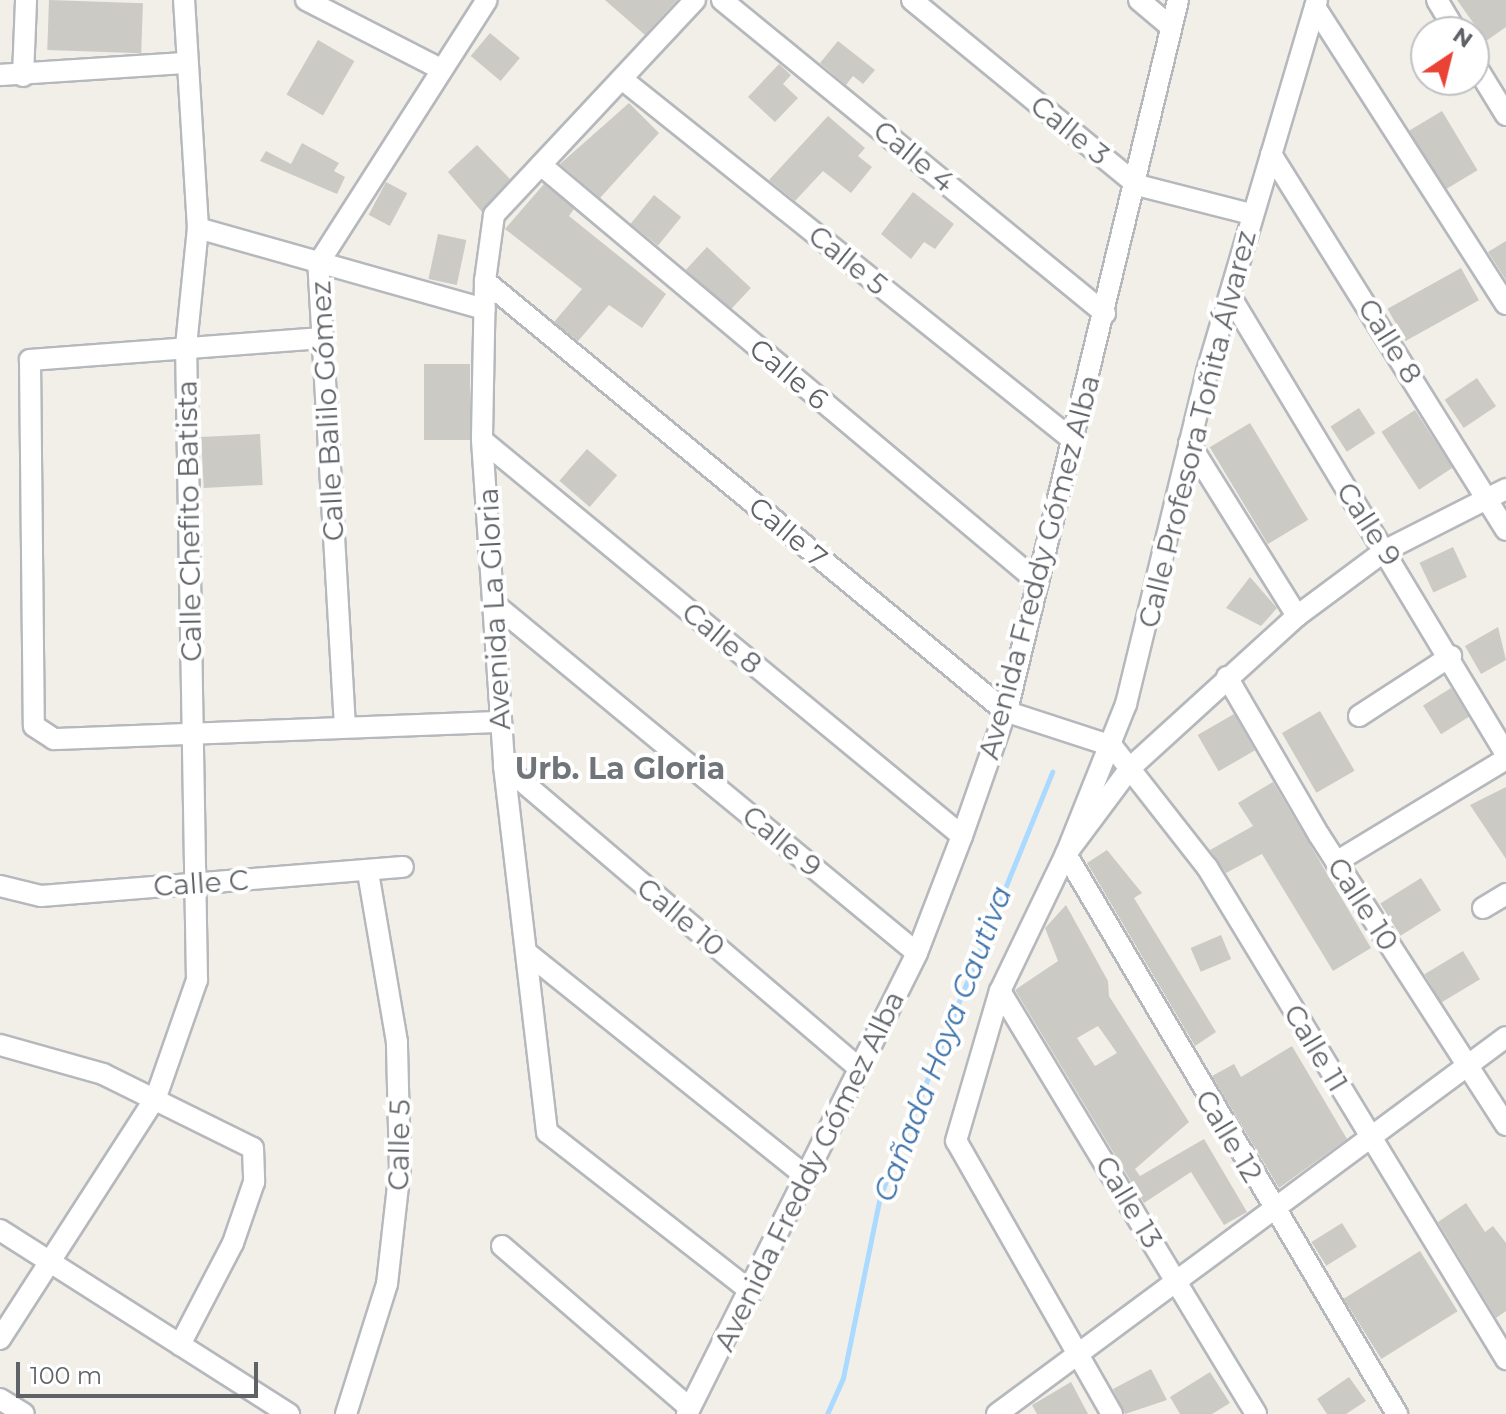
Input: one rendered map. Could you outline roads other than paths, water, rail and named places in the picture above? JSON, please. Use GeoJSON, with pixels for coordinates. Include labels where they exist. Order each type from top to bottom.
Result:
{"type":"FeatureCollection","features":[{"type":"Feature","properties":{"kind":"street"},"geometry":{"type":"LineString","coordinates":[[23,76],[26,0]]}},
{"type":"Feature","properties":{"kind":"street","name":"Calle Chefito Batista"},"geometry":{"type":"LineString","coordinates":[[0,1339],[156,1097],[181,1041],[197,980],[186,346],[198,228],[184,0]]}},
{"type":"Feature","properties":{"kind":"street"},"geometry":{"type":"LineString","coordinates":[[306,0],[441,69]]}},
{"type":"Feature","properties":{"kind":"street","name":"Calle Balilo Gómez"},"geometry":{"type":"LineString","coordinates":[[345,727],[318,264],[487,0]]}},
{"type":"Feature","properties":{"kind":"street","name":"Avenida La Gloria"},"geometry":{"type":"LineString","coordinates":[[695,0],[494,215],[485,281],[482,440],[498,607],[504,766],[547,1132],[752,1292]]}},
{"type":"Feature","properties":{"kind":"street","name":"Calle 4"},"geometry":{"type":"LineString","coordinates":[[722,0],[1105,313]]}},
{"type":"Feature","properties":{"kind":"street","name":"Calle 3"},"geometry":{"type":"LineString","coordinates":[[912,0],[1137,185],[1251,214]]}},
{"type":"Feature","properties":{"kind":"street"},"geometry":{"type":"LineString","coordinates":[[1139,0],[1171,27]]}},
{"type":"Feature","properties":{"kind":"street","name":"Avenida Freddy Gómez Alba"},"geometry":{"type":"LineString","coordinates":[[688,1411],[752,1292],[917,953],[962,836],[1005,711],[1137,185],[1178,0]]}},
{"type":"Feature","properties":{"kind":"street"},"geometry":{"type":"LineString","coordinates":[[1316,4],[1506,304]]}},
{"type":"Feature","properties":{"kind":"street","name":"Calle Profesora Toñita Álvarez"},"geometry":{"type":"LineString","coordinates":[[1066,854],[1112,746],[1251,214],[1316,4]]}},
{"type":"Feature","properties":{"kind":"street"},"geometry":{"type":"LineString","coordinates":[[0,75],[23,76],[186,63]]}},
{"type":"Feature","properties":{"kind":"street","name":"Calle 5"},"geometry":{"type":"LineString","coordinates":[[622,79],[1074,441]]}},
{"type":"Feature","properties":{"kind":"street"},"geometry":{"type":"LineString","coordinates":[[1490,89],[1506,115]]}},
{"type":"Feature","properties":{"kind":"street","name":"Calle 8"},"geometry":{"type":"LineString","coordinates":[[1271,154],[1506,530]]}},
{"type":"Feature","properties":{"kind":"street","name":"Calle 6"},"geometry":{"type":"LineString","coordinates":[[541,165],[1038,582]]}},
{"type":"Feature","properties":{"kind":"street"},"geometry":{"type":"LineString","coordinates":[[198,228],[485,309]]}},
{"type":"Feature","properties":{"kind":"street","name":"Calle 7"},"geometry":{"type":"LineString","coordinates":[[485,281],[1005,711],[1112,746]]}},
{"type":"Feature","properties":{"kind":"street","name":"Calle 9"},"geometry":{"type":"LineString","coordinates":[[1230,296],[1451,656],[1506,756]]}},
{"type":"Feature","properties":{"kind":"street"},"geometry":{"type":"LineString","coordinates":[[322,338],[37,355],[27,368],[34,726],[54,739],[500,722]]}},
{"type":"Feature","properties":{"kind":"street","name":"Calle 8"},"geometry":{"type":"LineString","coordinates":[[482,440],[962,836]]}},
{"type":"Feature","properties":{"kind":"street"},"geometry":{"type":"LineString","coordinates":[[1189,443],[1297,616]]}},
{"type":"Feature","properties":{"kind":"street"},"geometry":{"type":"LineString","coordinates":[[1112,1414],[961,1152],[957,1127],[1000,991],[1066,854],[1130,768],[1297,616],[1386,550],[1506,489]]}},
{"type":"Feature","properties":{"kind":"street","name":"Calle 9"},"geometry":{"type":"LineString","coordinates":[[498,607],[917,953]]}},
{"type":"Feature","properties":{"kind":"street"},"geometry":{"type":"LineString","coordinates":[[1359,716],[1451,656]]}},
{"type":"Feature","properties":{"kind":"street","name":"Calle 10"},"geometry":{"type":"LineString","coordinates":[[1227,677],[1336,862],[1506,1125]]}},
{"type":"Feature","properties":{"kind":"street","name":"Calle 11"},"geometry":{"type":"LineString","coordinates":[[1112,746],[1207,867],[1506,1359]]}},
{"type":"Feature","properties":{"kind":"street"},"geometry":{"type":"LineString","coordinates":[[1336,862],[1506,756]]}},
{"type":"Feature","properties":{"kind":"street","name":"Calle 10"},"geometry":{"type":"LineString","coordinates":[[504,766],[859,1068]]}},
{"type":"Feature","properties":{"kind":"street","name":"Calle 12"},"geometry":{"type":"LineString","coordinates":[[1066,854],[1275,1213],[1397,1414]]}},
{"type":"Feature","properties":{"kind":"street","name":"Calle C"},"geometry":{"type":"LineString","coordinates":[[0,886],[41,896],[403,867]]}},
{"type":"Feature","properties":{"kind":"street","name":"Calle 5"},"geometry":{"type":"LineString","coordinates":[[346,1414],[387,1284],[400,1169],[397,1042],[368,872]]}},
{"type":"Feature","properties":{"kind":"street"},"geometry":{"type":"LineString","coordinates":[[1483,908],[1506,894]]}},
{"type":"Feature","properties":{"kind":"street"},"geometry":{"type":"LineString","coordinates":[[526,952],[807,1177]]}},
{"type":"Feature","properties":{"kind":"street","name":"Calle 13"},"geometry":{"type":"LineString","coordinates":[[1000,991],[1256,1414]]}},
{"type":"Feature","properties":{"kind":"street"},"geometry":{"type":"LineString","coordinates":[[997,1414],[1080,1358],[1506,1037]]}},
{"type":"Feature","properties":{"kind":"street"},"geometry":{"type":"LineString","coordinates":[[0,1045],[156,1097],[242,1141],[256,1158],[233,1243],[180,1345]]}},
{"type":"Feature","properties":{"kind":"street"},"geometry":{"type":"LineString","coordinates":[[0,1230],[289,1414]]}},
{"type":"Feature","properties":{"kind":"street"},"geometry":{"type":"LineString","coordinates":[[502,1246],[688,1411]]}},
{"type":"Feature","properties":{"kind":"street"},"geometry":{"type":"LineString","coordinates":[[0,1399],[24,1414]]}},
{"type":"Feature","properties":{"kind":"waterway","name":"Cañada Hoya Cautiva"},"geometry":{"type":"LineString","coordinates":[[827,1414],[843,1378],[880,1196],[1052,772]]}},
{"type":"Feature","properties":{"kind":"district","name":"Urb. La Gloria"},"geometry":{"type":"Point","coordinates":[620,769]}}]}
